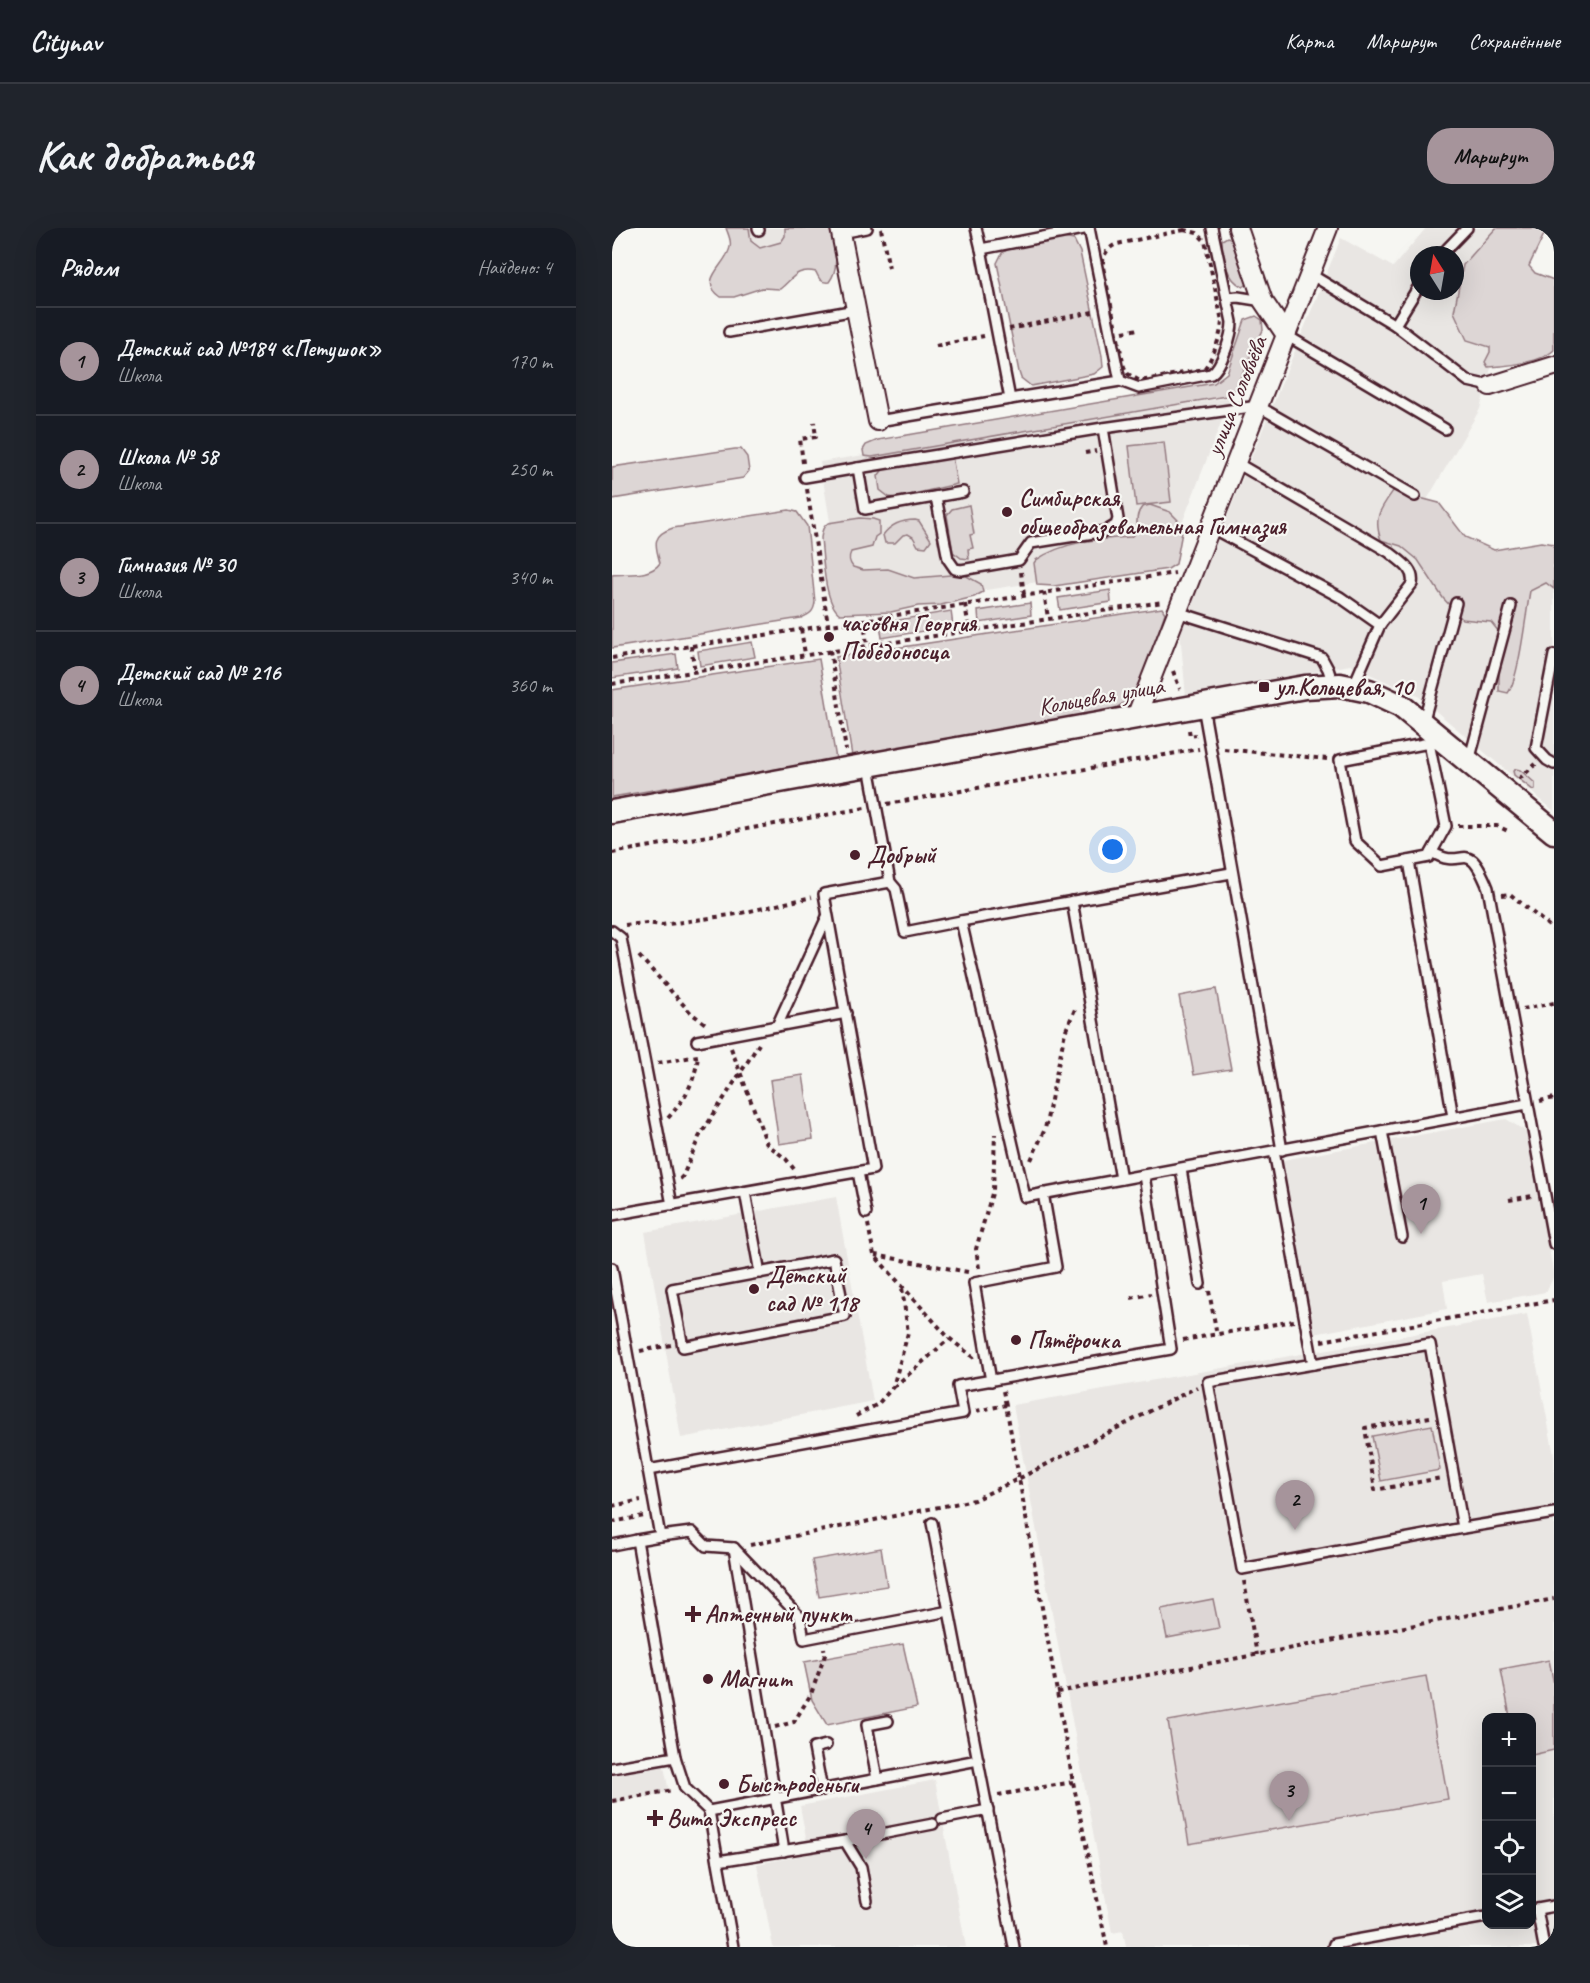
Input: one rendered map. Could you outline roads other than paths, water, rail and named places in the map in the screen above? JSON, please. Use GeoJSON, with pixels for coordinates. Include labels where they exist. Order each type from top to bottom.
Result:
{"type":"FeatureCollection","features":[{"type":"Feature","properties":{"kind":"street"},"geometry":{"type":"LineString","coordinates":[[1238,228],[1263,301],[1286,335]]}},
{"type":"Feature","properties":{"kind":"street","name":"улица Соловьёва"},"geometry":{"type":"LineString","coordinates":[[1136,717],[1328,228]]}},
{"type":"Feature","properties":{"kind":"street"},"geometry":{"type":"LineString","coordinates":[[840,230],[878,421]]}},
{"type":"Feature","properties":{"kind":"street"},"geometry":{"type":"LineString","coordinates":[[1490,386],[1554,366]]}},
{"type":"Feature","properties":{"kind":"street","name":"Кольцевая улица"},"geometry":{"type":"LineString","coordinates":[[612,812],[1305,687],[1343,687],[1369,691],[1401,706],[1430,733],[1553,828]]}},
{"type":"Feature","properties":{"kind":"lane"},"geometry":{"type":"LineString","coordinates":[[840,230],[867,228]]}},
{"type":"Feature","properties":{"kind":"lane"},"geometry":{"type":"LineString","coordinates":[[976,228],[1010,399]]}},
{"type":"Feature","properties":{"kind":"lane"},"geometry":{"type":"LineString","coordinates":[[981,249],[1089,228],[1120,381]]}},
{"type":"Feature","properties":{"kind":"lane"},"geometry":{"type":"LineString","coordinates":[[878,421],[1120,381],[1139,388],[1215,372],[1232,332],[1232,322],[1212,228]]}},
{"type":"Feature","properties":{"kind":"lane"},"geometry":{"type":"LineString","coordinates":[[1450,246],[1467,228]]}},
{"type":"Feature","properties":{"kind":"lane"},"geometry":{"type":"LineString","coordinates":[[1310,274],[1395,325],[1468,381],[1490,386]]}},
{"type":"Feature","properties":{"kind":"lane"},"geometry":{"type":"LineString","coordinates":[[1227,298],[1238,297],[1263,301]]}},
{"type":"Feature","properties":{"kind":"lane"},"geometry":{"type":"LineString","coordinates":[[1395,325],[1410,300]]}},
{"type":"Feature","properties":{"kind":"lane"},"geometry":{"type":"LineString","coordinates":[[729,332],[856,310]]}},
{"type":"Feature","properties":{"kind":"lane"},"geometry":{"type":"LineString","coordinates":[[1286,335],[1444,429]]}},
{"type":"Feature","properties":{"kind":"lane"},"geometry":{"type":"LineString","coordinates":[[805,477],[1103,428],[1258,406],[1415,496]]}},
{"type":"Feature","properties":{"kind":"lane"},"geometry":{"type":"LineString","coordinates":[[936,497],[948,559],[955,569],[961,570],[1019,560],[1031,543],[1106,531],[1116,525],[1118,519],[1103,428]]}},
{"type":"Feature","properties":{"kind":"lane"},"geometry":{"type":"LineString","coordinates":[[1180,605],[1322,658],[1343,687],[1380,625],[1412,584],[1414,577],[1410,569],[1389,552],[1235,462]]}},
{"type":"Feature","properties":{"kind":"lane"},"geometry":{"type":"LineString","coordinates":[[858,468],[865,509],[963,492]]}},
{"type":"Feature","properties":{"kind":"lane"},"geometry":{"type":"LineString","coordinates":[[1210,527],[1340,597],[1380,625]]}},
{"type":"Feature","properties":{"kind":"lane"},"geometry":{"type":"LineString","coordinates":[[1430,733],[1340,760],[1355,841],[1382,866],[1430,857],[1446,826],[1430,733],[1456,603]]}},
{"type":"Feature","properties":{"kind":"lane"},"geometry":{"type":"LineString","coordinates":[[1468,761],[1511,606]]}},
{"type":"Feature","properties":{"kind":"lane"},"geometry":{"type":"LineString","coordinates":[[1554,655],[1536,748],[1554,764]]}},
{"type":"Feature","properties":{"kind":"lane"},"geometry":{"type":"LineString","coordinates":[[1203,706],[1313,1364]]}},
{"type":"Feature","properties":{"kind":"lane"},"geometry":{"type":"LineString","coordinates":[[859,766],[876,806],[890,882],[896,889],[905,932],[1231,873]]}},
{"type":"Feature","properties":{"kind":"lane"},"geometry":{"type":"LineString","coordinates":[[1432,852],[1448,860],[1468,856],[1473,858],[1480,867],[1490,897],[1554,1244]]}},
{"type":"Feature","properties":{"kind":"lane"},"geometry":{"type":"LineString","coordinates":[[1409,861],[1453,1117]]}},
{"type":"Feature","properties":{"kind":"lane"},"geometry":{"type":"LineString","coordinates":[[612,1215],[873,1169],[824,894],[890,882]]}},
{"type":"Feature","properties":{"kind":"lane"},"geometry":{"type":"LineString","coordinates":[[1072,901],[1121,1179]]}},
{"type":"Feature","properties":{"kind":"lane"},"geometry":{"type":"LineString","coordinates":[[777,1026],[827,916]]}},
{"type":"Feature","properties":{"kind":"lane"},"geometry":{"type":"LineString","coordinates":[[961,921],[1024,1197],[1527,1104]]}},
{"type":"Feature","properties":{"kind":"lane"},"geometry":{"type":"LineString","coordinates":[[612,932],[621,938],[672,1205]]}},
{"type":"Feature","properties":{"kind":"lane"},"geometry":{"type":"LineString","coordinates":[[697,1041],[846,1013]]}},
{"type":"Feature","properties":{"kind":"lane"},"geometry":{"type":"LineString","coordinates":[[1382,1131],[1402,1237]]}},
{"type":"Feature","properties":{"kind":"lane"},"geometry":{"type":"LineString","coordinates":[[1181,1168],[1200,1284]]}},
{"type":"Feature","properties":{"kind":"lane"},"geometry":{"type":"LineString","coordinates":[[858,1172],[866,1212]]}},
{"type":"Feature","properties":{"kind":"lane"},"geometry":{"type":"LineString","coordinates":[[648,1470],[963,1413],[958,1386],[1172,1349],[1144,1175]]}},
{"type":"Feature","properties":{"kind":"lane"},"geometry":{"type":"LineString","coordinates":[[745,1192],[760,1273]]}},
{"type":"Feature","properties":{"kind":"lane"},"geometry":{"type":"LineString","coordinates":[[991,1381],[974,1283],[1056,1267],[1043,1193]]}},
{"type":"Feature","properties":{"kind":"lane"},"geometry":{"type":"LineString","coordinates":[[834,1259],[845,1316],[683,1347],[672,1289],[760,1273],[834,1259]]}},
{"type":"Feature","properties":{"kind":"lane"},"geometry":{"type":"LineString","coordinates":[[612,1268],[660,1536]]}},
{"type":"Feature","properties":{"kind":"lane"},"geometry":{"type":"LineString","coordinates":[[1463,1528],[1430,1344],[1208,1382],[1242,1569],[1554,1513]]}},
{"type":"Feature","properties":{"kind":"lane"},"geometry":{"type":"LineString","coordinates":[[932,1523],[1014,1947]]}},
{"type":"Feature","properties":{"kind":"lane"},"geometry":{"type":"LineString","coordinates":[[612,1545],[692,1532],[706,1546],[734,1548],[800,1617],[804,1639],[949,1611]]}},
{"type":"Feature","properties":{"kind":"lane"},"geometry":{"type":"LineString","coordinates":[[637,1540],[675,1757],[685,1788],[709,1811],[734,1947]]}},
{"type":"Feature","properties":{"kind":"lane"},"geometry":{"type":"LineString","coordinates":[[734,1548],[784,1851]]}},
{"type":"Feature","properties":{"kind":"lane"},"geometry":{"type":"LineString","coordinates":[[877,1779],[867,1725],[888,1721]]}},
{"type":"Feature","properties":{"kind":"lane"},"geometry":{"type":"LineString","coordinates":[[822,1790],[814,1748],[826,1745]]}},
{"type":"Feature","properties":{"kind":"lane"},"geometry":{"type":"LineString","coordinates":[[612,1768],[675,1757]]}},
{"type":"Feature","properties":{"kind":"lane"},"geometry":{"type":"LineString","coordinates":[[709,1811],[978,1760]]}},
{"type":"Feature","properties":{"kind":"lane"},"geometry":{"type":"LineString","coordinates":[[718,1862],[845,1841],[988,1810]]}},
{"type":"Feature","properties":{"kind":"lane"},"geometry":{"type":"LineString","coordinates":[[845,1841],[861,1867],[867,1901]]}},
{"type":"Feature","properties":{"kind":"lane"},"geometry":{"type":"LineString","coordinates":[[1536,1909],[1554,1906]]}},
{"type":"Feature","properties":{"kind":"lane"},"geometry":{"type":"LineString","coordinates":[[1536,1917],[1544,1947]]}},
{"type":"Feature","properties":{"kind":"lane"},"geometry":{"type":"LineString","coordinates":[[1333,1947],[1334,1944],[1482,1918]]}},
{"type":"Feature","properties":{"kind":"place","name":"Симбирская общеобразовательная Гимназия"},"geometry":{"type":"Point","coordinates":[1007,512]}},
{"type":"Feature","properties":{"kind":"place","name":"часовня Георгия Победоносца"},"geometry":{"type":"Point","coordinates":[829,637]}},
{"type":"Feature","properties":{"kind":"place","name":"ул.Кольцевая, 10"},"geometry":{"type":"Point","coordinates":[1264,687]}},
{"type":"Feature","properties":{"kind":"place","name":"Добрый"},"geometry":{"type":"Point","coordinates":[855,855]}},
{"type":"Feature","properties":{"kind":"place","name":"Детский сад №184 «Петушок»"},"geometry":{"type":"Point","coordinates":[1421,1234]}},
{"type":"Feature","properties":{"kind":"place","name":"Детский сад № 118"},"geometry":{"type":"Point","coordinates":[754,1289]}},
{"type":"Feature","properties":{"kind":"place","name":"Пятёрочка"},"geometry":{"type":"Point","coordinates":[1016,1340]}},
{"type":"Feature","properties":{"kind":"place","name":"Школа № 58"},"geometry":{"type":"Point","coordinates":[1295,1530]}},
{"type":"Feature","properties":{"kind":"place","name":"Аптечный пункт"},"geometry":{"type":"Point","coordinates":[693,1614]}},
{"type":"Feature","properties":{"kind":"place","name":"Магнит"},"geometry":{"type":"Point","coordinates":[708,1679]}},
{"type":"Feature","properties":{"kind":"place","name":"Быстроденьги"},"geometry":{"type":"Point","coordinates":[724,1784]}},
{"type":"Feature","properties":{"kind":"place","name":"Вита Экспресс"},"geometry":{"type":"Point","coordinates":[655,1818]}},
{"type":"Feature","properties":{"kind":"place","name":"Гимназия № 30"},"geometry":{"type":"Point","coordinates":[1289,1821]}},
{"type":"Feature","properties":{"kind":"place","name":"Детский сад № 216"},"geometry":{"type":"Point","coordinates":[866,1859]}}]}
